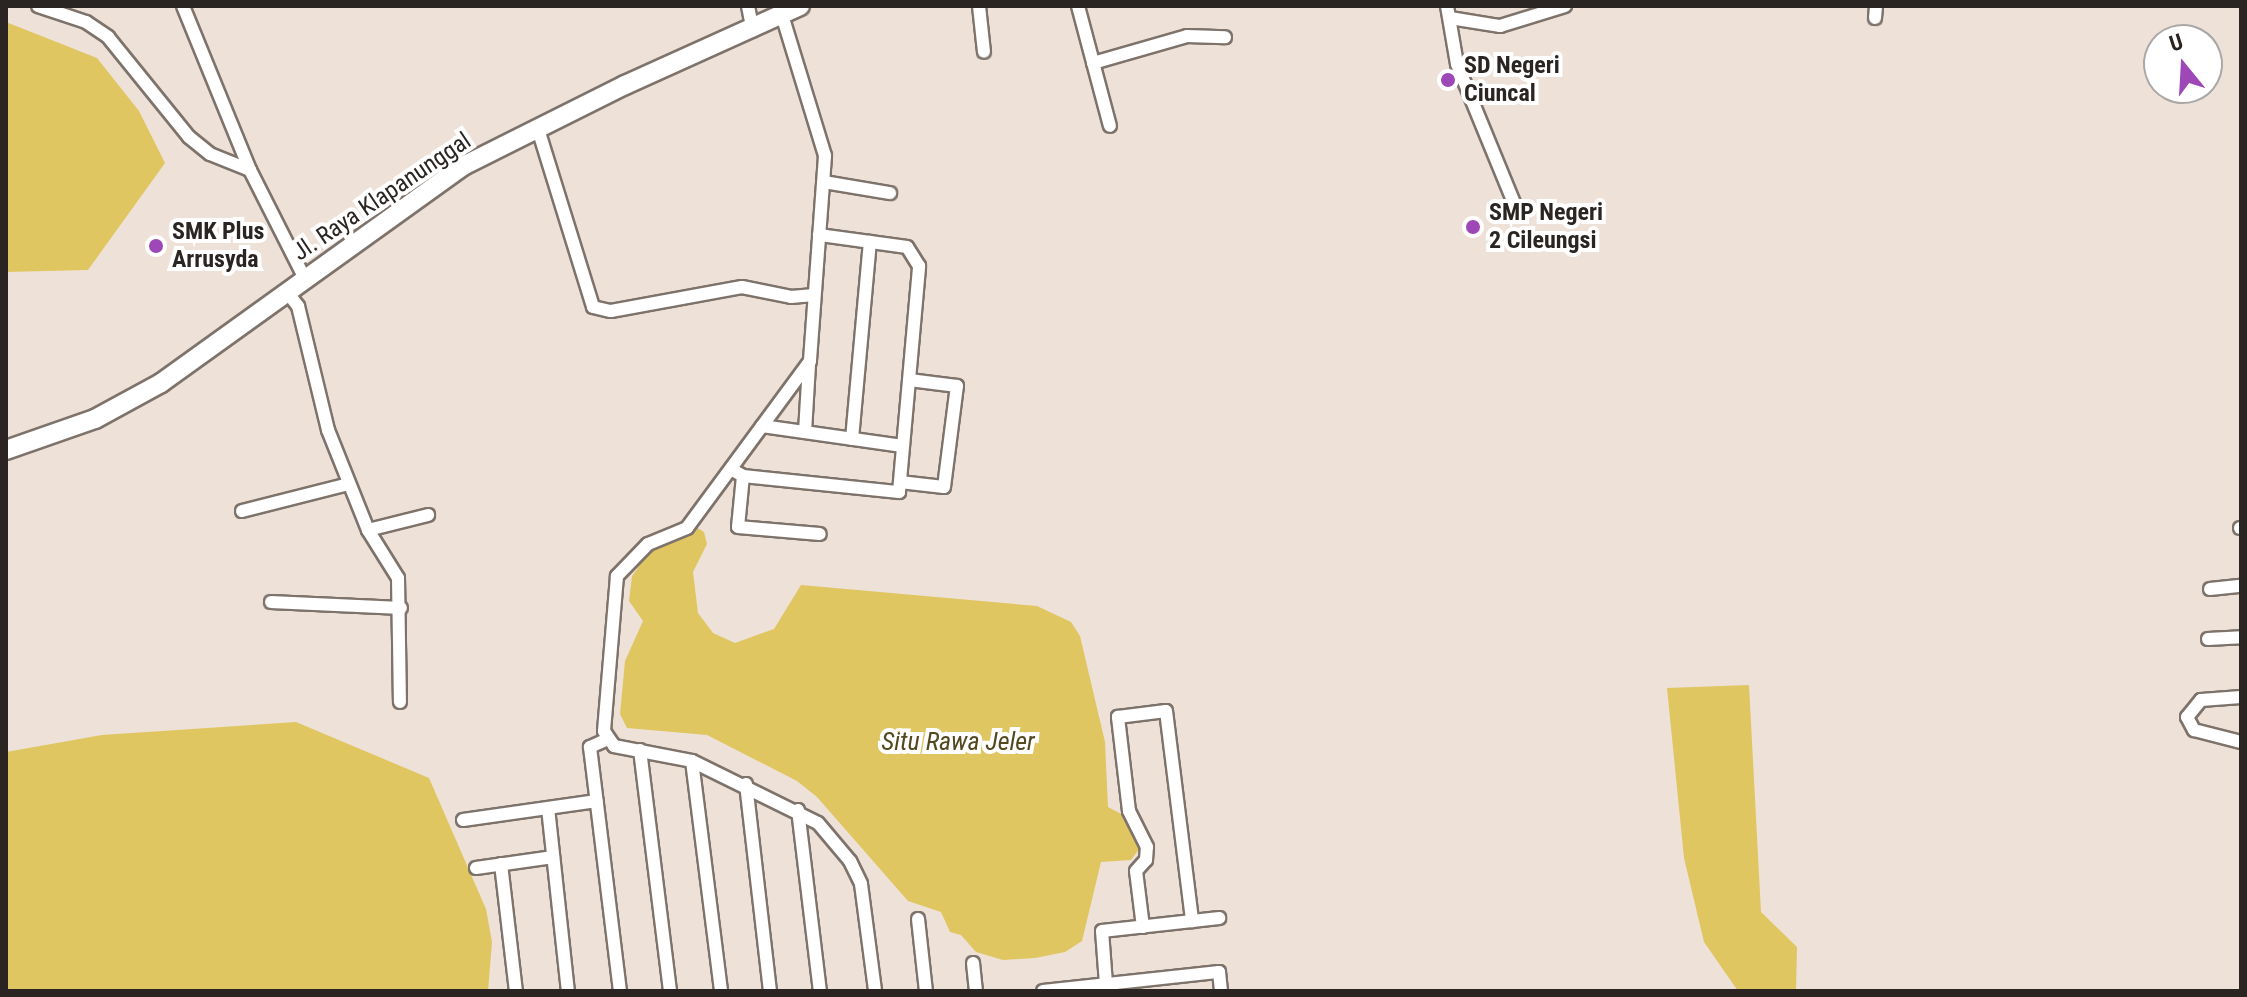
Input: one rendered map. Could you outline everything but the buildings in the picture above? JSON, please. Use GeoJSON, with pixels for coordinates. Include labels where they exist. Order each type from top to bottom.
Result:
{"type":"FeatureCollection","features":[{"type":"Feature","properties":{"kind":"street"},"geometry":{"type":"LineString","coordinates":[[38,6],[86,22],[108,37],[189,137],[218,158],[250,170]]}},
{"type":"Feature","properties":{"kind":"street"},"geometry":{"type":"LineString","coordinates":[[183,6],[250,170],[305,279]]}},
{"type":"Feature","properties":{"kind":"street"},"geometry":{"type":"LineString","coordinates":[[748,6],[753,31]]}},
{"type":"Feature","properties":{"kind":"street","name":"Jl. Raya Klapanunggal"},"geometry":{"type":"LineString","coordinates":[[6,450],[95,419],[161,383],[463,166],[753,31],[800,6]]}},
{"type":"Feature","properties":{"kind":"street"},"geometry":{"type":"LineString","coordinates":[[979,6],[984,52]]}},
{"type":"Feature","properties":{"kind":"street"},"geometry":{"type":"LineString","coordinates":[[1078,6],[1110,126]]}},
{"type":"Feature","properties":{"kind":"street"},"geometry":{"type":"LineString","coordinates":[[1516,208],[1457,64],[1449,12],[1500,26],[1565,6]]}},
{"type":"Feature","properties":{"kind":"street"},"geometry":{"type":"LineString","coordinates":[[782,15],[825,156],[805,432]]}},
{"type":"Feature","properties":{"kind":"street"},"geometry":{"type":"LineString","coordinates":[[1093,63],[1187,36],[1225,37]]}},
{"type":"Feature","properties":{"kind":"street"},"geometry":{"type":"LineString","coordinates":[[538,129],[593,307],[611,311],[742,287],[780,296],[814,295]]}},
{"type":"Feature","properties":{"kind":"street"},"geometry":{"type":"LineString","coordinates":[[824,182],[890,193]]}},
{"type":"Feature","properties":{"kind":"street"},"geometry":{"type":"LineString","coordinates":[[731,469],[743,476],[869,492],[899,492],[919,266],[907,247],[819,235]]}},
{"type":"Feature","properties":{"kind":"street"},"geometry":{"type":"LineString","coordinates":[[852,439],[870,242]]}},
{"type":"Feature","properties":{"kind":"street"},"geometry":{"type":"LineString","coordinates":[[287,292],[298,306],[328,430],[349,484],[368,530],[395,568],[401,608],[400,702]]}},
{"type":"Feature","properties":{"kind":"street"},"geometry":{"type":"LineString","coordinates":[[810,361],[687,528],[648,544],[617,576],[604,731],[614,746],[692,761],[746,784],[798,810],[836,843],[861,884],[875,991]]}},
{"type":"Feature","properties":{"kind":"street"},"geometry":{"type":"LineString","coordinates":[[900,482],[944,487],[957,386],[909,380]]}},
{"type":"Feature","properties":{"kind":"street"},"geometry":{"type":"LineString","coordinates":[[762,426],[903,446]]}},
{"type":"Feature","properties":{"kind":"street"},"geometry":{"type":"LineString","coordinates":[[743,476],[738,527],[820,534]]}},
{"type":"Feature","properties":{"kind":"street"},"geometry":{"type":"LineString","coordinates":[[242,511],[349,484]]}},
{"type":"Feature","properties":{"kind":"street"},"geometry":{"type":"LineString","coordinates":[[368,530],[428,515]]}},
{"type":"Feature","properties":{"kind":"street"},"geometry":{"type":"LineString","coordinates":[[2210,589],[2241,586]]}},
{"type":"Feature","properties":{"kind":"street"},"geometry":{"type":"LineString","coordinates":[[271,602],[401,608]]}},
{"type":"Feature","properties":{"kind":"street"},"geometry":{"type":"LineString","coordinates":[[2208,639],[2241,637]]}},
{"type":"Feature","properties":{"kind":"street"},"geometry":{"type":"LineString","coordinates":[[2241,697],[2201,700],[2187,717],[2194,730],[2241,742]]}},
{"type":"Feature","properties":{"kind":"street"},"geometry":{"type":"LineString","coordinates":[[1143,927],[1136,871],[1146,860],[1147,847],[1129,811],[1118,717],[1166,711],[1192,921]]}},
{"type":"Feature","properties":{"kind":"street"},"geometry":{"type":"LineString","coordinates":[[608,739],[590,747],[620,991]]}},
{"type":"Feature","properties":{"kind":"street"},"geometry":{"type":"LineString","coordinates":[[640,750],[670,991]]}},
{"type":"Feature","properties":{"kind":"street"},"geometry":{"type":"LineString","coordinates":[[692,761],[721,991]]}},
{"type":"Feature","properties":{"kind":"street"},"geometry":{"type":"LineString","coordinates":[[746,784],[770,991]]}},
{"type":"Feature","properties":{"kind":"street"},"geometry":{"type":"LineString","coordinates":[[463,820],[597,801]]}},
{"type":"Feature","properties":{"kind":"street"},"geometry":{"type":"LineString","coordinates":[[548,808],[568,991]]}},
{"type":"Feature","properties":{"kind":"street"},"geometry":{"type":"LineString","coordinates":[[798,810],[820,991]]}},
{"type":"Feature","properties":{"kind":"street"},"geometry":{"type":"LineString","coordinates":[[476,868],[553,857]]}},
{"type":"Feature","properties":{"kind":"street"},"geometry":{"type":"LineString","coordinates":[[501,864],[516,991]]}},
{"type":"Feature","properties":{"kind":"street"},"geometry":{"type":"LineString","coordinates":[[1106,984],[1102,931],[1219,918]]}},
{"type":"Feature","properties":{"kind":"street"},"geometry":{"type":"LineString","coordinates":[[918,919],[926,991]]}},
{"type":"Feature","properties":{"kind":"street"},"geometry":{"type":"LineString","coordinates":[[973,963],[976,991]]}},
{"type":"Feature","properties":{"kind":"street"},"geometry":{"type":"LineString","coordinates":[[1043,991],[1219,972],[1221,991]]}},
{"type":"Feature","properties":{"kind":"water"},"geometry":{"type":"Polygon","coordinates":[[[6,22],[97,58],[139,111],[165,163],[88,270],[6,272],[6,22]]]}},
{"type":"Feature","properties":{"kind":"water","name":"Situ Rawa Jeler"},"geometry":{"type":"Polygon","coordinates":[[[696,527],[704,532],[707,544],[693,572],[698,613],[713,633],[735,643],[774,629],[801,585],[1037,606],[1071,622],[1080,636],[1105,742],[1108,807],[1131,819],[1140,839],[1140,848],[1131,860],[1101,862],[1082,941],[1065,952],[1035,958],[1003,960],[976,952],[961,935],[950,932],[941,912],[908,901],[817,797],[797,781],[707,735],[627,728],[620,714],[625,661],[643,621],[629,601],[632,576],[650,551],[696,527]]]}},
{"type":"Feature","properties":{"kind":"water"},"geometry":{"type":"Polygon","coordinates":[[[1749,685],[1761,912],[1797,947],[1796,991],[1738,991],[1704,942],[1684,858],[1667,688],[1749,685]]]}},
{"type":"Feature","properties":{"kind":"water"},"geometry":{"type":"Polygon","coordinates":[[[296,722],[429,778],[486,909],[492,942],[488,991],[6,991],[6,752],[102,735],[296,722]]]}},
{"type":"Feature","properties":{"kind":"place","name":"SD Negeri Ciuncal"},"geometry":{"type":"Point","coordinates":[1448,80]}},
{"type":"Feature","properties":{"kind":"place","name":"SMP Negeri 2 Cileungsi"},"geometry":{"type":"Point","coordinates":[1473,227]}},
{"type":"Feature","properties":{"kind":"place","name":"SMK Plus Arrusyda"},"geometry":{"type":"Point","coordinates":[156,246]}}]}
